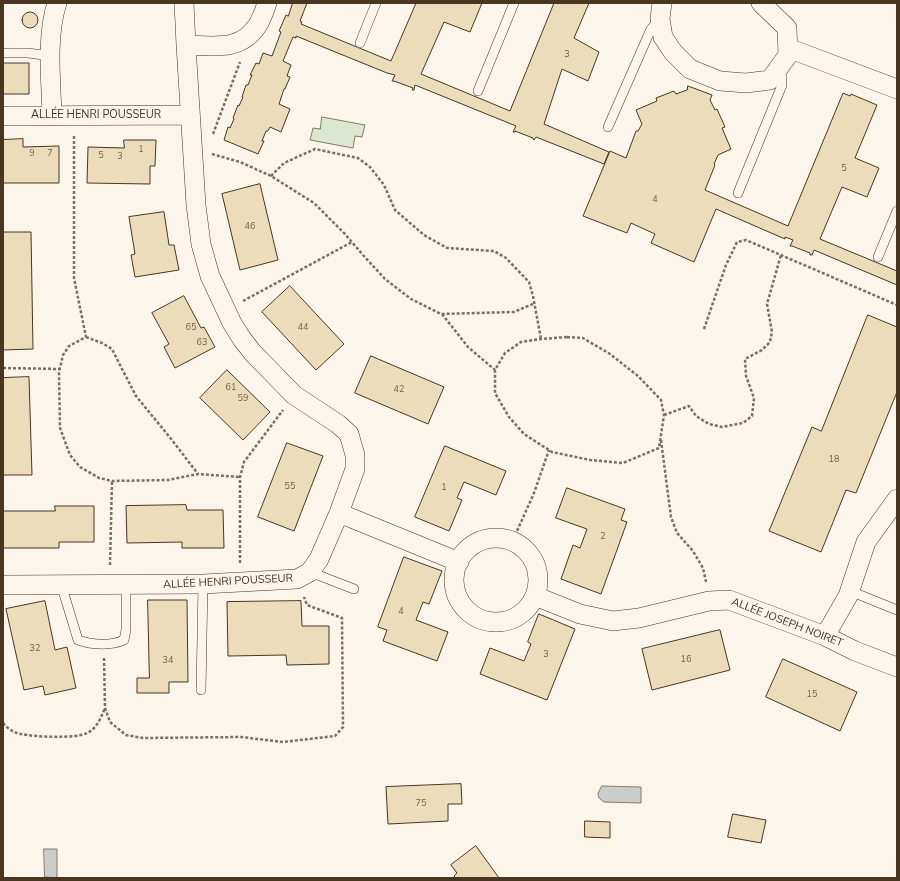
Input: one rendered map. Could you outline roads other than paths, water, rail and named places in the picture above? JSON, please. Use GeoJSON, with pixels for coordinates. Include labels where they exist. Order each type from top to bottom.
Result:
{"type":"FeatureCollection","features":[{"type":"Feature","properties":{"kind":"street"},"geometry":{"type":"LineString","coordinates":[[52,115],[50,56],[52,31],[57,3]]}},
{"type":"Feature","properties":{"kind":"street"},"geometry":{"type":"LineString","coordinates":[[184,3],[196,205],[201,244],[210,276],[225,311],[242,340],[294,395],[338,424],[348,434],[356,455],[355,469],[319,559],[303,576]]}},
{"type":"Feature","properties":{"kind":"street"},"geometry":{"type":"LineString","coordinates":[[186,45],[232,45],[243,41],[251,35],[259,23],[267,3]]}},
{"type":"Feature","properties":{"kind":"street"},"geometry":{"type":"LineString","coordinates":[[661,11],[663,37],[673,52],[690,69],[720,81],[746,83],[770,80],[788,55],[787,28],[761,3]]}},
{"type":"Feature","properties":{"kind":"street"},"geometry":{"type":"LineString","coordinates":[[788,48],[897,89]]}},
{"type":"Feature","properties":{"kind":"street","name":"ALLÉE HENRI POUSSEUR"},"geometry":{"type":"LineString","coordinates":[[3,116],[190,115]]}},
{"type":"Feature","properties":{"kind":"street"},"geometry":{"type":"LineString","coordinates":[[825,636],[850,591],[866,542],[896,501]]}},
{"type":"Feature","properties":{"kind":"street"},"geometry":{"type":"LineString","coordinates":[[338,512],[459,562]]}},
{"type":"Feature","properties":{"kind":"street"},"geometry":{"type":"LineString","coordinates":[[492,537],[513,540],[530,554],[536,568],[538,574],[535,596],[525,610],[511,620],[494,622],[477,618],[463,608],[455,592],[453,575],[459,562],[472,543],[492,537]]}},
{"type":"Feature","properties":{"kind":"street","name":"ALLÉE HENRI POUSSEUR"},"geometry":{"type":"LineString","coordinates":[[3,584],[203,584],[240,583],[303,576]]}},
{"type":"Feature","properties":{"kind":"street","name":"ALLÉE JOSEPH NOIRET"},"geometry":{"type":"LineString","coordinates":[[535,596],[580,614],[613,621],[639,618],[709,601],[729,600],[825,636],[855,651],[897,667]]}},
{"type":"Feature","properties":{"kind":"lane"},"geometry":{"type":"LineString","coordinates":[[360,43],[376,3]]}},
{"type":"Feature","properties":{"kind":"lane"},"geometry":{"type":"LineString","coordinates":[[478,91],[514,3]]}},
{"type":"Feature","properties":{"kind":"lane"},"geometry":{"type":"LineString","coordinates":[[608,127],[651,29],[661,11]]}},
{"type":"Feature","properties":{"kind":"lane"},"geometry":{"type":"LineString","coordinates":[[3,53],[28,53],[50,56]]}},
{"type":"Feature","properties":{"kind":"lane"},"geometry":{"type":"LineString","coordinates":[[738,193],[782,85],[781,65]]}},
{"type":"Feature","properties":{"kind":"lane"},"geometry":{"type":"LineString","coordinates":[[878,256],[897,211]]}},
{"type":"Feature","properties":{"kind":"lane"},"geometry":{"type":"LineString","coordinates":[[303,576],[354,589]]}},
{"type":"Feature","properties":{"kind":"lane"},"geometry":{"type":"LineString","coordinates":[[61,584],[78,640],[85,643],[104,644],[117,643],[124,640],[126,630],[118,584]]}},
{"type":"Feature","properties":{"kind":"lane"},"geometry":{"type":"LineString","coordinates":[[201,690],[203,584]]}},
{"type":"Feature","properties":{"kind":"lane"},"geometry":{"type":"LineString","coordinates":[[850,591],[897,610]]}}]}
